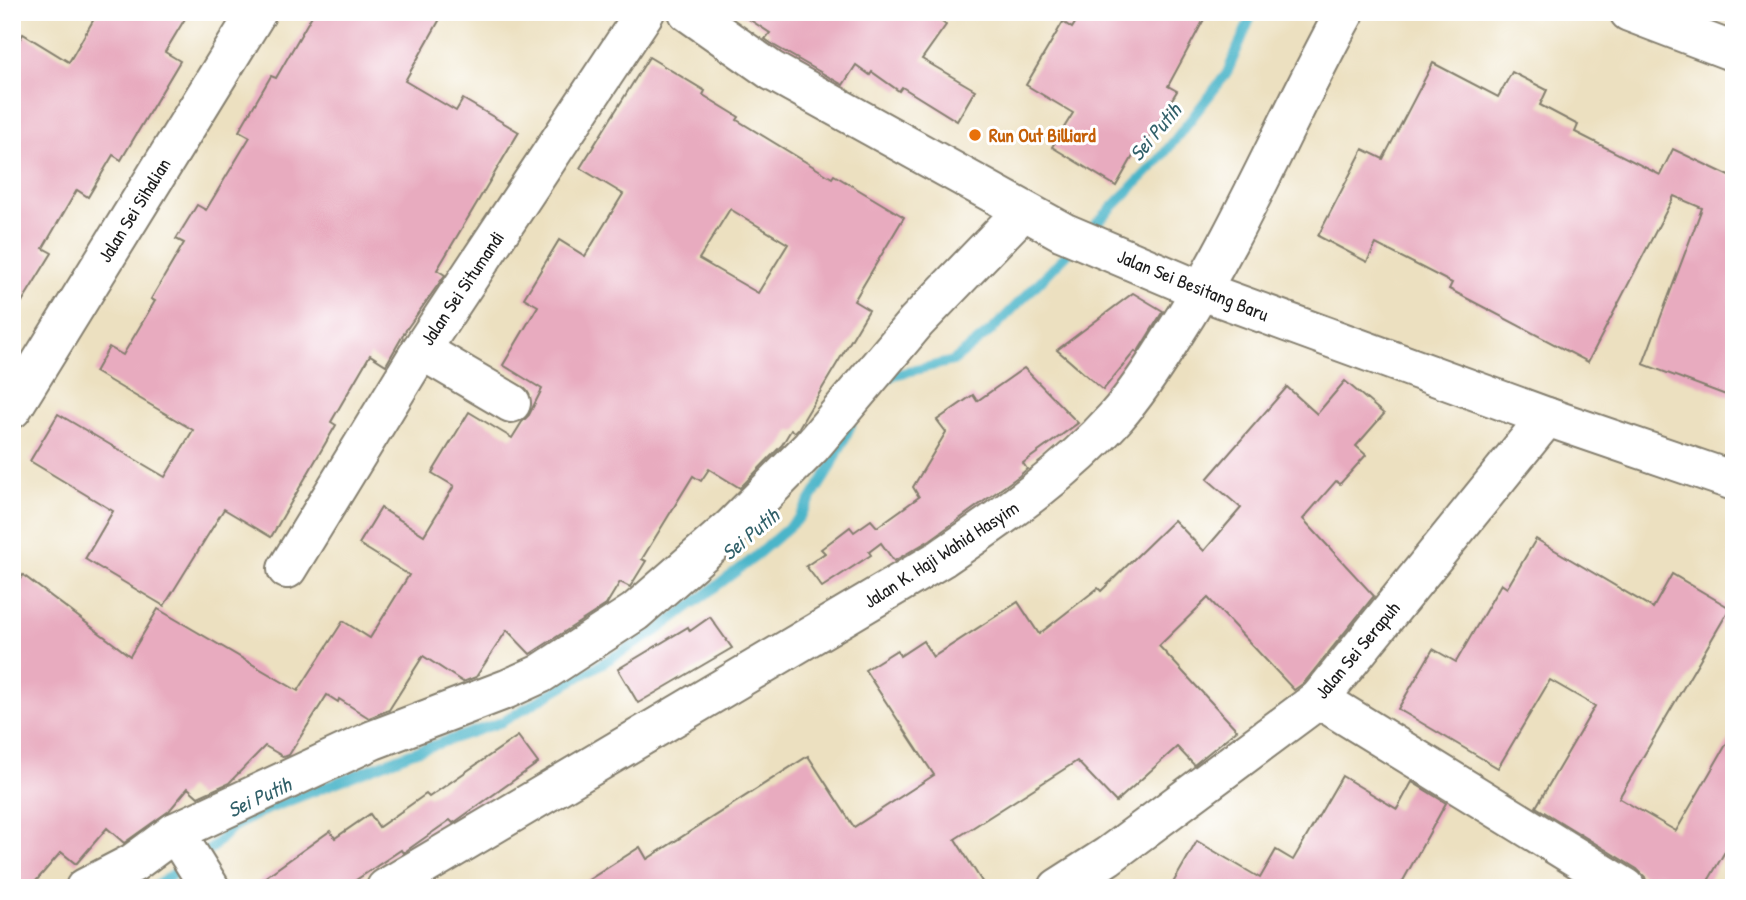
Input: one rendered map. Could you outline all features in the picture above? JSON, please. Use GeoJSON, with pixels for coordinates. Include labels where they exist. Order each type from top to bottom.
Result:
{"type":"FeatureCollection","features":[{"type":"Feature","properties":{"kind":"street","name":"Jalan Sei Sihalian"},"geometry":{"type":"LineString","coordinates":[[12,409],[257,12]]}},
{"type":"Feature","properties":{"kind":"street","name":"Jalan Sei Situmandi"},"geometry":{"type":"LineString","coordinates":[[287,569],[421,350],[645,12]]}},
{"type":"Feature","properties":{"kind":"street","name":"Jalan Sei Besitang Baru"},"geometry":{"type":"LineString","coordinates":[[688,12],[772,71],[1063,232],[1202,291],[1546,418],[1734,481]]}},
{"type":"Feature","properties":{"kind":"street","name":"Jalan K. Haji Wahid Hasyim"},"geometry":{"type":"LineString","coordinates":[[386,888],[942,558],[1021,503],[1070,462],[1116,417],[1157,361],[1202,291],[1345,12]]}},
{"type":"Feature","properties":{"kind":"street"},"geometry":{"type":"LineString","coordinates":[[1629,12],[1734,52]]}},
{"type":"Feature","properties":{"kind":"street"},"geometry":{"type":"LineString","coordinates":[[85,888],[133,863],[193,861],[373,740],[508,689],[540,674],[635,612],[732,527],[811,447],[916,322],[1023,211]]}},
{"type":"Feature","properties":{"kind":"street"},"geometry":{"type":"LineString","coordinates":[[421,350],[511,403]]}},
{"type":"Feature","properties":{"kind":"street","name":"Jalan Sei Serapuh"},"geometry":{"type":"LineString","coordinates":[[1058,888],[1108,856],[1319,699],[1546,418]]}},
{"type":"Feature","properties":{"kind":"street"},"geometry":{"type":"LineString","coordinates":[[1319,699],[1626,888]]}},
{"type":"Feature","properties":{"kind":"building"},"geometry":{"type":"Polygon","coordinates":[[[98,12],[189,12],[165,52],[180,61],[121,160],[113,155],[88,197],[77,190],[43,248],[52,253],[12,318],[12,53],[23,34],[69,62],[98,12]]]}},
{"type":"Feature","properties":{"kind":"building"},"geometry":{"type":"Polygon","coordinates":[[[314,12],[444,12],[405,81],[456,111],[463,99],[519,132],[437,270],[445,275],[406,330],[386,365],[370,355],[331,422],[336,425],[271,537],[224,509],[164,606],[85,559],[113,511],[30,461],[58,414],[165,477],[193,430],[95,372],[109,347],[123,355],[155,301],[151,299],[184,243],[176,239],[197,205],[206,210],[250,137],[239,131],[271,76],[276,78],[314,12]]]}},
{"type":"Feature","properties":{"kind":"building"},"geometry":{"type":"Polygon","coordinates":[[[738,12],[928,12],[946,25],[922,59],[975,90],[957,121],[902,87],[899,91],[872,72],[870,75],[856,65],[843,85],[775,46],[765,39],[770,33],[738,12]]]}},
{"type":"Feature","properties":{"kind":"building"},"geometry":{"type":"Polygon","coordinates":[[[1082,12],[1208,12],[1168,86],[1177,91],[1116,186],[1052,147],[1073,113],[1026,85],[1063,22],[1072,28],[1082,12]]]}},
{"type":"Feature","properties":{"kind":"building"},"geometry":{"type":"Polygon","coordinates":[[[649,57],[705,91],[703,95],[739,117],[737,120],[832,178],[834,175],[904,217],[854,301],[869,310],[798,429],[795,432],[791,430],[782,445],[740,488],[709,469],[701,481],[693,476],[642,559],[646,561],[630,587],[620,582],[606,605],[530,654],[507,630],[476,677],[463,682],[423,656],[389,710],[369,718],[339,699],[338,702],[327,695],[289,755],[284,757],[265,746],[229,783],[198,797],[188,788],[169,811],[124,843],[107,828],[76,864],[61,852],[30,888],[23,888],[12,878],[12,590],[23,575],[130,656],[158,609],[298,691],[343,621],[370,638],[409,575],[359,544],[381,508],[424,535],[454,486],[432,473],[469,412],[512,438],[529,415],[542,389],[503,365],[538,306],[524,298],[559,240],[585,256],[623,194],[580,168],[649,57]],[[730,209],[699,259],[758,293],[788,244],[730,209]]]}},
{"type":"Feature","properties":{"kind":"building"},"geometry":{"type":"Polygon","coordinates":[[[1433,63],[1498,97],[1512,72],[1547,90],[1540,105],[1578,125],[1575,132],[1660,175],[1673,149],[1734,178],[1734,398],[1643,364],[1702,208],[1674,196],[1588,362],[1449,289],[1452,283],[1376,244],[1367,262],[1318,236],[1363,149],[1383,159],[1433,63]]]}},
{"type":"Feature","properties":{"kind":"building"},"geometry":{"type":"Polygon","coordinates":[[[1133,293],[1163,311],[1137,353],[1135,351],[1103,390],[1057,350],[1133,293]]]}},
{"type":"Feature","properties":{"kind":"building"},"geometry":{"type":"Polygon","coordinates":[[[1024,368],[1078,423],[1023,463],[1027,469],[1019,476],[930,540],[894,561],[881,543],[869,552],[871,555],[822,587],[806,566],[825,553],[821,549],[850,527],[854,532],[871,520],[877,527],[919,497],[913,487],[946,432],[937,420],[973,395],[977,401],[1024,368]]]}},
{"type":"Feature","properties":{"kind":"building"},"geometry":{"type":"Polygon","coordinates":[[[1345,381],[1384,414],[1356,446],[1366,455],[1340,484],[1336,481],[1303,519],[1374,596],[1304,683],[1294,690],[1208,598],[1159,646],[1237,730],[1194,765],[1177,747],[1116,802],[1077,761],[955,839],[986,888],[576,888],[640,847],[647,859],[808,756],[854,827],[934,775],[865,670],[897,650],[900,656],[923,641],[933,657],[1018,602],[1039,634],[1098,588],[1101,591],[1174,520],[1204,551],[1241,508],[1207,479],[1287,387],[1317,414],[1345,381]]]}},
{"type":"Feature","properties":{"kind":"building"},"geometry":{"type":"Polygon","coordinates":[[[1536,539],[1653,608],[1672,574],[1730,608],[1619,798],[1676,831],[1734,731],[1734,836],[1704,888],[1648,888],[1645,877],[1637,869],[1536,807],[1595,706],[1550,680],[1498,768],[1398,709],[1433,649],[1456,662],[1501,584],[1507,588],[1536,539]]]}},
{"type":"Feature","properties":{"kind":"building"},"geometry":{"type":"Polygon","coordinates":[[[710,617],[732,648],[638,703],[618,669],[688,627],[690,631],[710,617]]]}},
{"type":"Feature","properties":{"kind":"building"},"geometry":{"type":"Polygon","coordinates":[[[518,736],[538,763],[455,822],[450,820],[403,853],[401,850],[344,888],[250,888],[330,831],[335,838],[370,814],[379,827],[426,794],[429,797],[518,736]]]}},
{"type":"Feature","properties":{"kind":"building"},"geometry":{"type":"Polygon","coordinates":[[[1342,776],[1397,809],[1412,782],[1446,803],[1399,888],[1170,888],[1197,841],[1260,878],[1276,850],[1293,860],[1342,776]]]}},
{"type":"Feature","properties":{"kind":"waterway","name":"Sei Putih"},"geometry":{"type":"LineString","coordinates":[[1087,233],[1159,160],[1227,73],[1253,12]]}},
{"type":"Feature","properties":{"kind":"waterway","name":"Sei Putih"},"geometry":{"type":"LineString","coordinates":[[886,380],[894,375],[953,361],[992,330],[1076,245]]}},
{"type":"Feature","properties":{"kind":"waterway","name":"Sei Putih"},"geometry":{"type":"LineString","coordinates":[[153,888],[213,847],[233,827],[261,812],[411,753],[502,722],[654,633],[750,561],[799,518],[831,467],[851,425]]}},
{"type":"Feature","properties":{"kind":"place","name":"Run Out Billiard"},"geometry":{"type":"Point","coordinates":[975,135]}}]}
